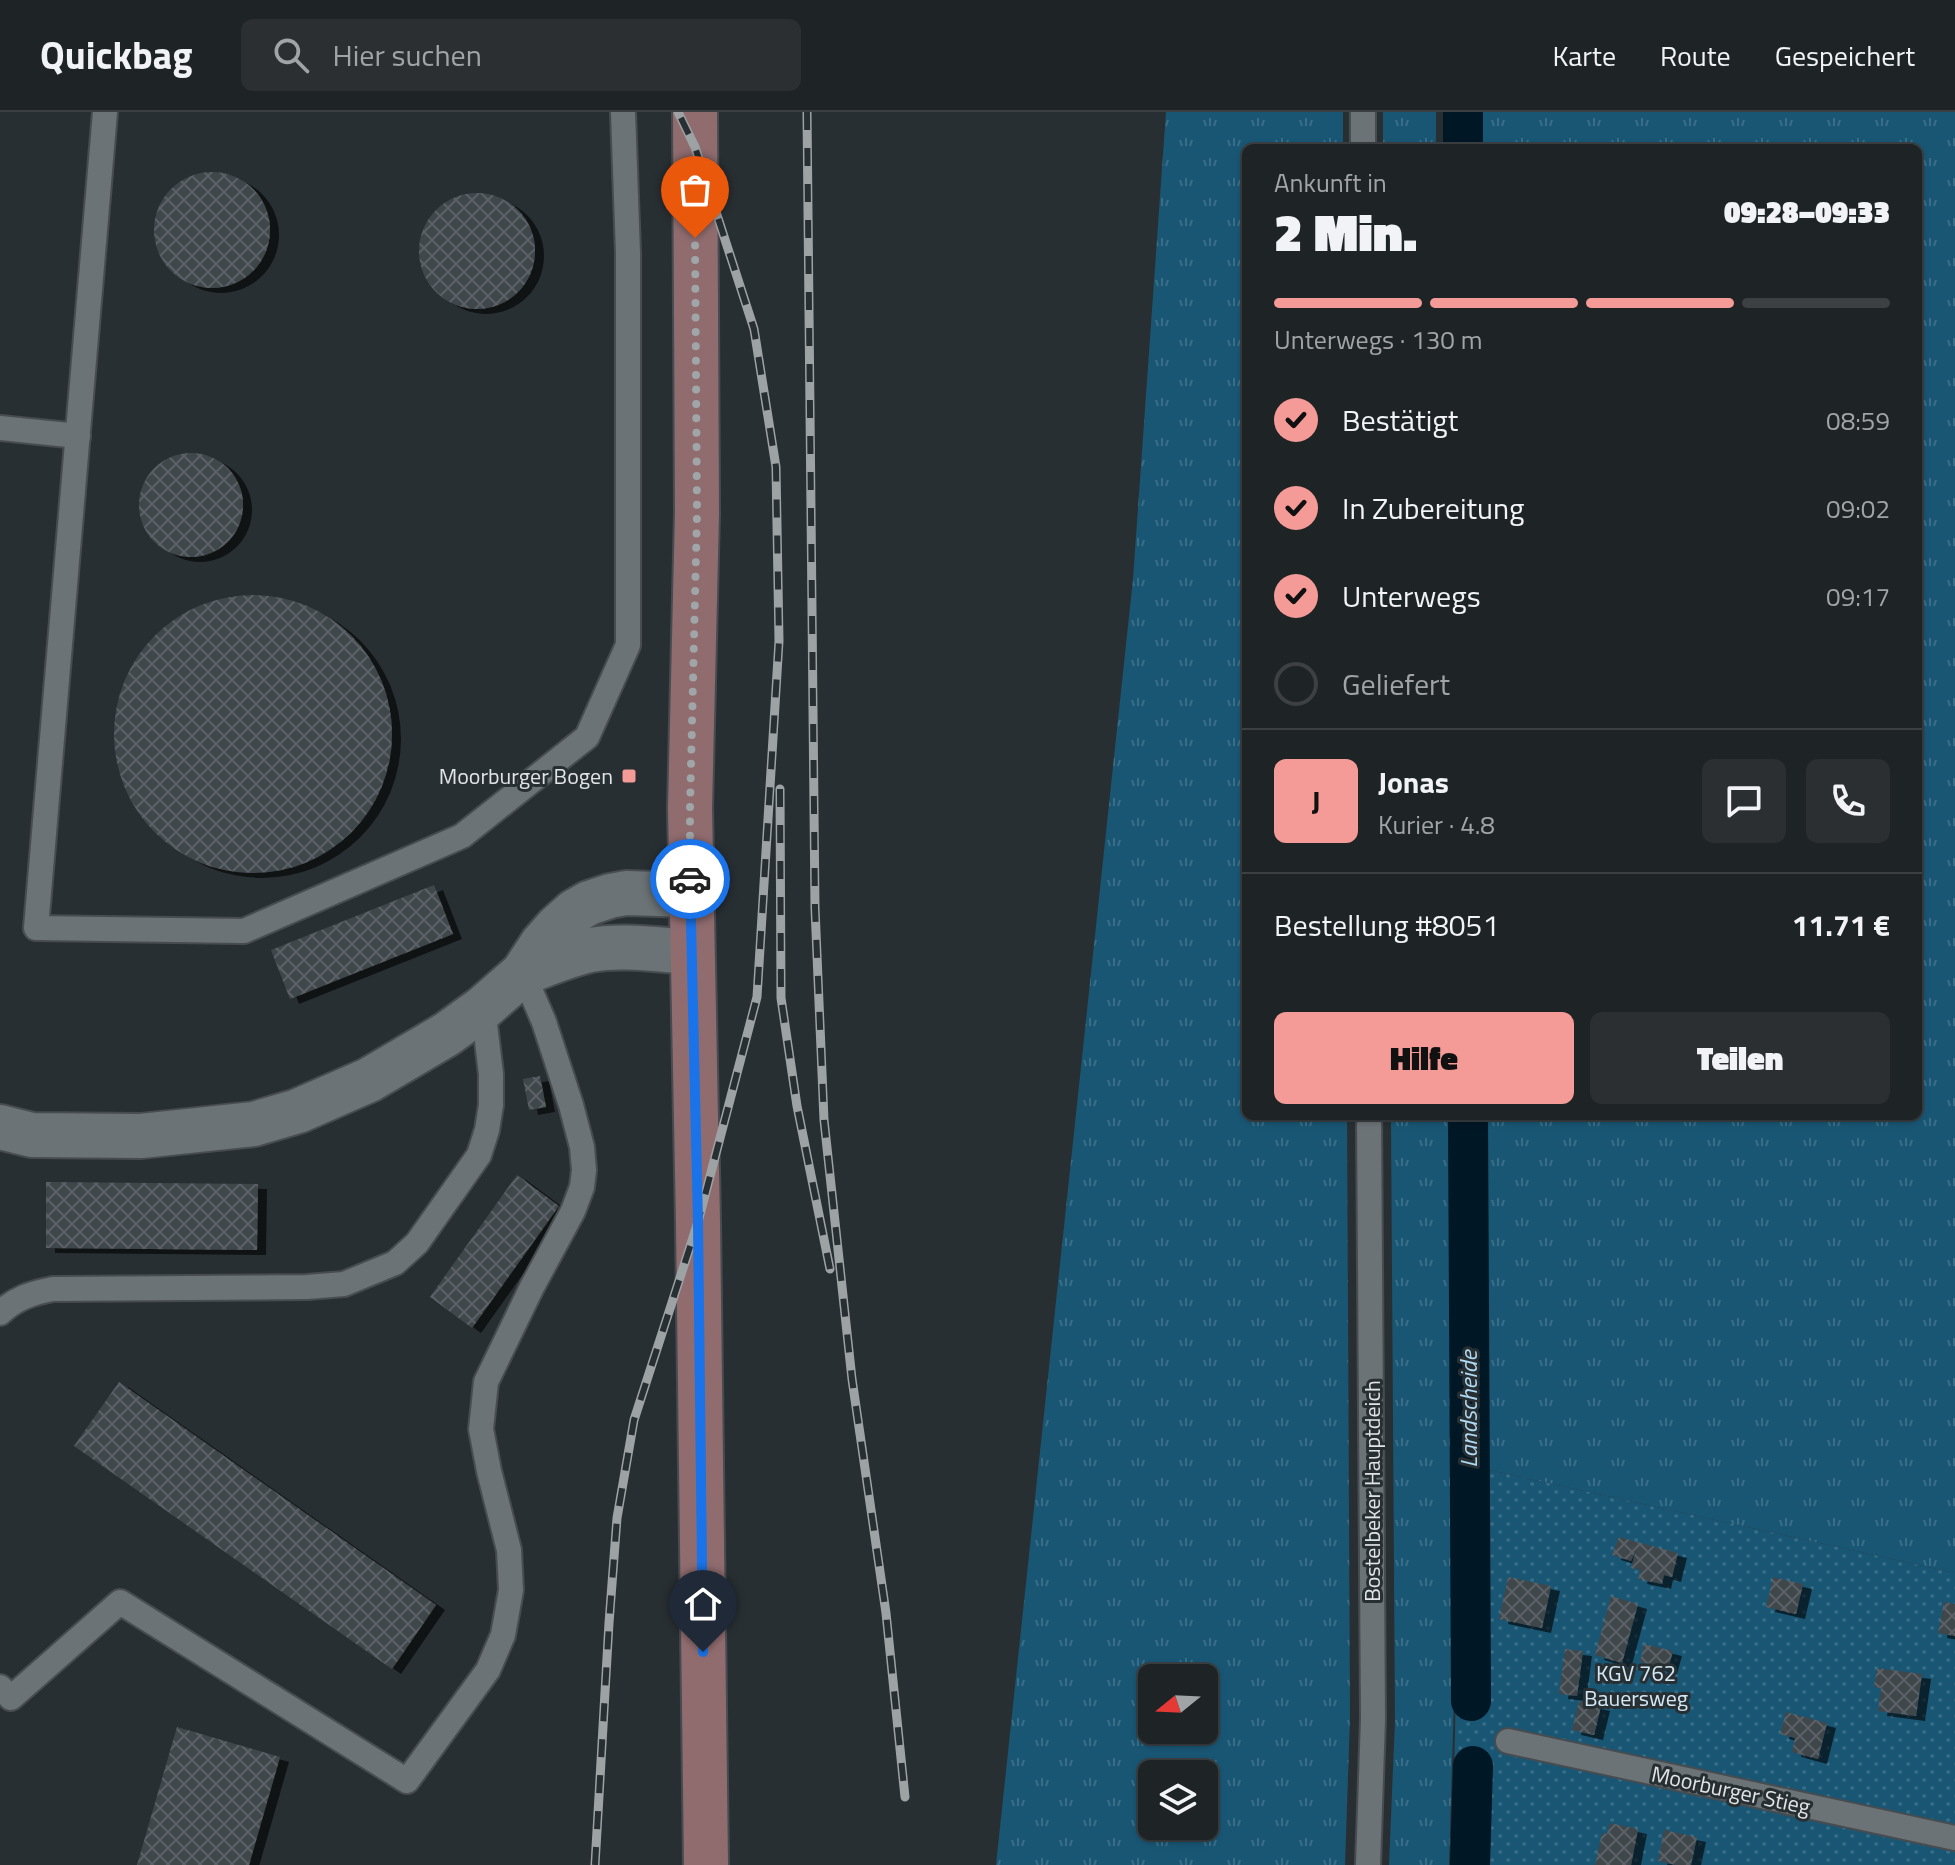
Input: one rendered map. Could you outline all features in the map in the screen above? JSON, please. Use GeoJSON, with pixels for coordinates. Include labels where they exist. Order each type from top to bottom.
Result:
{"type":"FeatureCollection","features":[{"type":"Feature","properties":{"kind":"main road"},"geometry":{"type":"LineString","coordinates":[[695,112],[697,513],[690,895],[698,1222],[706,1865]]}},
{"type":"Feature","properties":{"kind":"street"},"geometry":{"type":"LineString","coordinates":[[0,1127],[32,1135],[128,1136],[254,1124],[298,1111],[369,1080],[447,1034],[523,973],[557,927],[589,903],[626,893],[690,895]]}},
{"type":"Feature","properties":{"kind":"street"},"geometry":{"type":"LineString","coordinates":[[523,973],[596,949],[692,952]]}},
{"type":"Feature","properties":{"kind":"lane"},"geometry":{"type":"LineString","coordinates":[[105,112],[36,928],[244,931],[462,836],[587,737],[628,645],[628,253],[623,112]]}},
{"type":"Feature","properties":{"kind":"lane"},"geometry":{"type":"LineString","coordinates":[[1363,112],[1363,144]]}},
{"type":"Feature","properties":{"kind":"lane"},"geometry":{"type":"LineString","coordinates":[[0,428],[78,436]]}},
{"type":"Feature","properties":{"kind":"lane"},"geometry":{"type":"LineString","coordinates":[[0,1687],[11,1698],[120,1602],[407,1781],[488,1670],[503,1635],[511,1590],[509,1550],[481,1429],[486,1382],[573,1211],[582,1187],[582,1147],[571,1105],[544,1022],[523,973]]}},
{"type":"Feature","properties":{"kind":"lane"},"geometry":{"type":"LineString","coordinates":[[0,1313],[26,1295],[53,1289],[307,1287],[344,1284],[395,1263],[417,1243],[479,1155],[491,1105],[491,1074],[483,1008]]}},
{"type":"Feature","properties":{"kind":"lane","name":"Bostelbeker Hauptdeich"},"geometry":{"type":"LineString","coordinates":[[1368,1865],[1373,1719],[1369,1120]]}},
{"type":"Feature","properties":{"kind":"lane","name":"Moorburger Stieg"},"geometry":{"type":"LineString","coordinates":[[1508,1741],[1955,1838]]}},
{"type":"Feature","properties":{"kind":"green space"},"geometry":{"type":"Polygon","coordinates":[[[1166,112],[1343,112],[1343,144],[1242,144],[1242,1120],[1347,1120],[1350,1717],[1345,1865],[996,1865],[1133,579],[1166,112]]]}},
{"type":"Feature","properties":{"kind":"green space"},"geometry":{"type":"Polygon","coordinates":[[[1383,112],[1436,112],[1436,144],[1383,144],[1383,112]]]}},
{"type":"Feature","properties":{"kind":"green space"},"geometry":{"type":"Polygon","coordinates":[[[1474,112],[1955,112],[1955,1573],[1485,1469],[1482,1120],[1922,1120],[1922,144],[1474,144],[1474,112]]]}},
{"type":"Feature","properties":{"kind":"green space"},"geometry":{"type":"Polygon","coordinates":[[[1391,1120],[1454,1120],[1461,1465],[1449,1865],[1389,1865],[1395,1721],[1391,1120]]]}},
{"type":"Feature","properties":{"kind":"green space","name":"KGV 762 Bauersweg"},"geometry":{"type":"Polygon","coordinates":[[[1461,1465],[1955,1573],[1955,1865],[1452,1865],[1461,1465]]]}},
{"type":"Feature","properties":{"kind":"building"},"geometry":{"type":"Polygon","coordinates":[[[212,172],[234,176],[253,189],[266,208],[270,230],[266,252],[253,271],[234,284],[212,288],[190,284],[171,271],[158,252],[154,230],[158,208],[171,189],[190,176],[212,172]]]}},
{"type":"Feature","properties":{"kind":"building"},"geometry":{"type":"Polygon","coordinates":[[[477,193],[499,197],[518,210],[531,229],[535,251],[531,273],[518,292],[499,305],[477,309],[455,305],[436,292],[423,273],[419,251],[423,229],[436,210],[455,197],[477,193]]]}},
{"type":"Feature","properties":{"kind":"building"},"geometry":{"type":"Polygon","coordinates":[[[191,453],[211,457],[228,468],[239,485],[243,505],[239,525],[228,542],[211,553],[191,557],[171,553],[154,542],[143,525],[139,505],[143,485],[154,468],[171,457],[191,453]]]}},
{"type":"Feature","properties":{"kind":"building"},"geometry":{"type":"Polygon","coordinates":[[[267,595],[319,611],[352,635],[382,681],[390,707],[390,761],[382,787],[352,833],[306,863],[267,873],[239,873],[187,857],[154,833],[145,822],[130,800],[116,761],[114,720],[130,668],[154,635],[165,626],[187,611],[226,597],[267,595]]]}},
{"type":"Feature","properties":{"kind":"building"},"geometry":{"type":"Polygon","coordinates":[[[434,885],[453,934],[290,999],[271,950],[434,885]]]}},
{"type":"Feature","properties":{"kind":"building"},"geometry":{"type":"Polygon","coordinates":[[[540,1076],[546,1107],[529,1110],[523,1079],[540,1076]]]}},
{"type":"Feature","properties":{"kind":"building"},"geometry":{"type":"Polygon","coordinates":[[[517,1175],[559,1206],[472,1328],[430,1297],[517,1175]]]}},
{"type":"Feature","properties":{"kind":"building"},"geometry":{"type":"Polygon","coordinates":[[[46,1182],[258,1184],[257,1250],[46,1248],[46,1182]]]}},
{"type":"Feature","properties":{"kind":"building"},"geometry":{"type":"Polygon","coordinates":[[[119,1382],[436,1605],[392,1669],[74,1446],[119,1382]]]}},
{"type":"Feature","properties":{"kind":"building"},"geometry":{"type":"Polygon","coordinates":[[[1619,1537],[1678,1553],[1672,1577],[1664,1575],[1662,1584],[1638,1579],[1641,1570],[1631,1568],[1636,1550],[1631,1561],[1612,1555],[1619,1537]]]}},
{"type":"Feature","properties":{"kind":"building"},"geometry":{"type":"Polygon","coordinates":[[[1508,1577],[1551,1586],[1542,1628],[1499,1619],[1508,1577]]]}},
{"type":"Feature","properties":{"kind":"building"},"geometry":{"type":"Polygon","coordinates":[[[1773,1577],[1803,1584],[1796,1614],[1766,1607],[1773,1577]]]}},
{"type":"Feature","properties":{"kind":"building"},"geometry":{"type":"Polygon","coordinates":[[[1611,1596],[1638,1604],[1622,1663],[1595,1655],[1611,1596]]]}},
{"type":"Feature","properties":{"kind":"building"},"geometry":{"type":"Polygon","coordinates":[[[1944,1602],[1955,1604],[1955,1636],[1938,1633],[1944,1602]]]}},
{"type":"Feature","properties":{"kind":"building"},"geometry":{"type":"Polygon","coordinates":[[[1644,1644],[1673,1651],[1668,1669],[1640,1662],[1644,1644]]]}},
{"type":"Feature","properties":{"kind":"building"},"geometry":{"type":"Polygon","coordinates":[[[1565,1649],[1583,1651],[1577,1696],[1559,1694],[1565,1649]]]}},
{"type":"Feature","properties":{"kind":"building"},"geometry":{"type":"Polygon","coordinates":[[[1877,1668],[1922,1674],[1916,1716],[1878,1711],[1881,1688],[1874,1687],[1877,1668]]]}},
{"type":"Feature","properties":{"kind":"building"},"geometry":{"type":"Polygon","coordinates":[[[1579,1701],[1601,1706],[1594,1735],[1572,1730],[1579,1701]]]}},
{"type":"Feature","properties":{"kind":"building"},"geometry":{"type":"Polygon","coordinates":[[[1786,1712],[1827,1723],[1818,1759],[1792,1752],[1795,1738],[1780,1734],[1786,1712]]]}},
{"type":"Feature","properties":{"kind":"building"},"geometry":{"type":"Polygon","coordinates":[[[177,1727],[280,1757],[249,1865],[137,1865],[177,1727]]]}},
{"type":"Feature","properties":{"kind":"building"},"geometry":{"type":"Polygon","coordinates":[[[1610,1823],[1638,1829],[1631,1865],[1595,1865],[1602,1833],[1607,1834],[1610,1823]]]}},
{"type":"Feature","properties":{"kind":"building"},"geometry":{"type":"Polygon","coordinates":[[[1664,1830],[1697,1837],[1691,1865],[1658,1861],[1664,1830]]]}},
{"type":"Feature","properties":{"kind":"waterway","name":"Landscheide"},"geometry":{"type":"LineString","coordinates":[[1463,112],[1463,144]]}},
{"type":"Feature","properties":{"kind":"waterway","name":"Landscheide"},"geometry":{"type":"LineString","coordinates":[[1468,1120],[1471,1701]]}},
{"type":"Feature","properties":{"kind":"waterway","name":"Landscheide"},"geometry":{"type":"LineString","coordinates":[[1470,1865],[1473,1766]]}},
{"type":"Feature","properties":{"kind":"railway"},"geometry":{"type":"LineString","coordinates":[[595,1865],[617,1518],[634,1420],[698,1222],[757,997],[779,641],[776,467],[754,329],[695,147],[678,112]]}},
{"type":"Feature","properties":{"kind":"railway"},"geometry":{"type":"LineString","coordinates":[[807,112],[815,908],[824,1120],[852,1379],[886,1613],[905,1797]]}},
{"type":"Feature","properties":{"kind":"railway"},"geometry":{"type":"LineString","coordinates":[[780,789],[781,998],[797,1106],[830,1269]]}},
{"type":"Feature","properties":{"kind":"way so far"},"geometry":{"type":"LineString","coordinates":[[690,879],[697,513],[695,238]]}},
{"type":"Feature","properties":{"kind":"place","name":"Moorburger Bogen"},"geometry":{"type":"Point","coordinates":[629,776]}},
{"type":"Feature","properties":{"kind":"route"},"geometry":{"type":"LineString","coordinates":[[690,879],[703,1652]]}}]}
